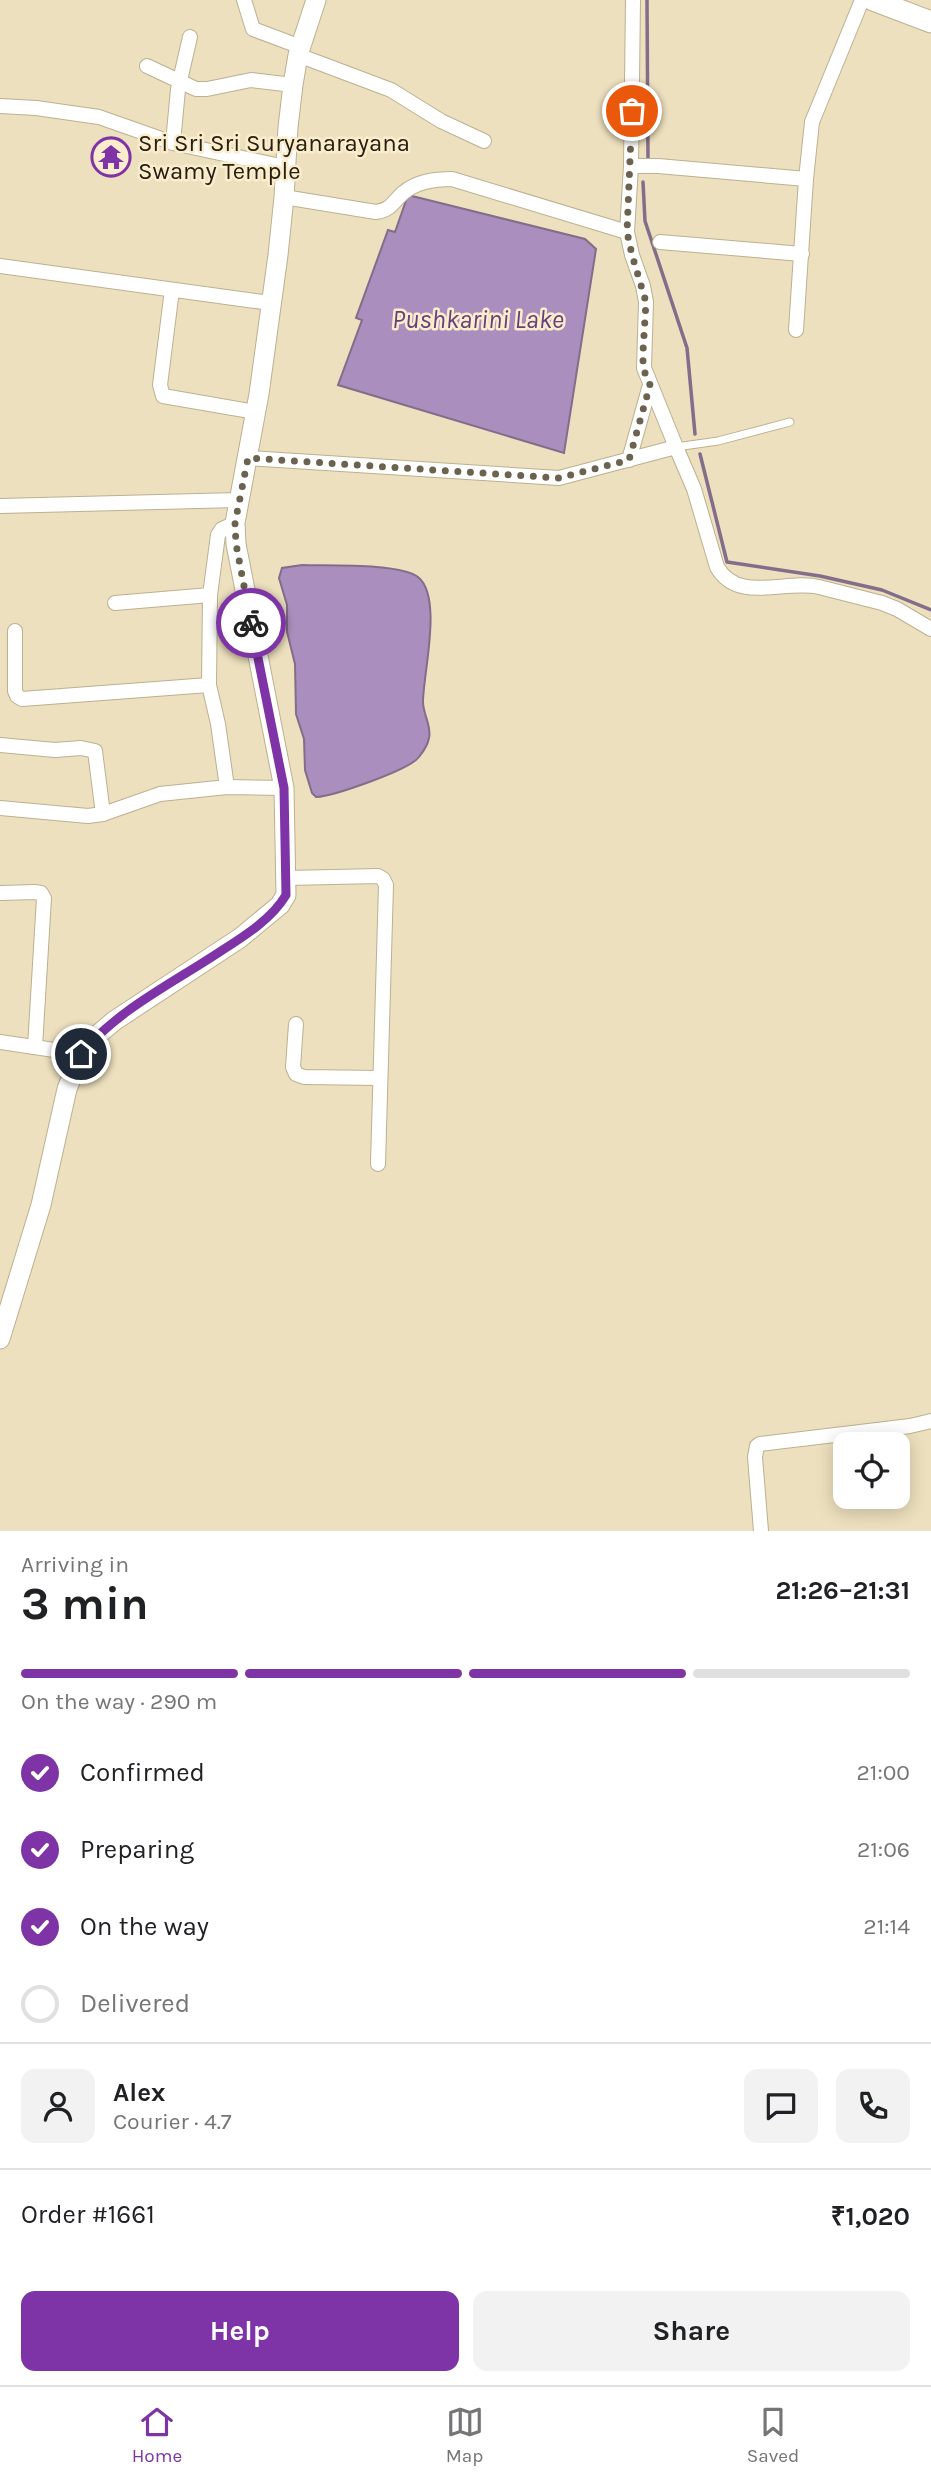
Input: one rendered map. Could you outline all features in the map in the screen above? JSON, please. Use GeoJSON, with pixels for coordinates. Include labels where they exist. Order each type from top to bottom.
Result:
{"type":"FeatureCollection","features":[{"type":"Feature","properties":{"kind":"main road"},"geometry":{"type":"LineString","coordinates":[[0,1339],[41,1205],[67,1089],[81,1054],[94,1038],[114,1021],[240,938],[280,905],[286,895],[284,788],[236,544],[235,523],[256,412],[284,197],[293,85],[300,51],[316,0]]}},
{"type":"Feature","properties":{"kind":"main road"},"geometry":{"type":"LineString","coordinates":[[873,0],[931,22]]}},
{"type":"Feature","properties":{"kind":"street"},"geometry":{"type":"LineString","coordinates":[[244,0],[253,29],[391,90],[441,121],[484,141]]}},
{"type":"Feature","properties":{"kind":"street"},"geometry":{"type":"LineString","coordinates":[[633,0],[631,166],[627,232],[646,302],[643,368],[694,489],[717,567],[723,578],[732,584],[761,588],[809,584],[882,603],[931,629]]}},
{"type":"Feature","properties":{"kind":"street"},"geometry":{"type":"LineString","coordinates":[[796,330],[809,139],[815,113],[862,0]]}},
{"type":"Feature","properties":{"kind":"street"},"geometry":{"type":"LineString","coordinates":[[173,143],[180,82],[190,37]]}},
{"type":"Feature","properties":{"kind":"street"},"geometry":{"type":"LineString","coordinates":[[147,66],[196,89],[251,80],[293,85]]}},
{"type":"Feature","properties":{"kind":"street"},"geometry":{"type":"LineString","coordinates":[[0,106],[99,117],[173,143],[285,167]]}},
{"type":"Feature","properties":{"kind":"street"},"geometry":{"type":"LineString","coordinates":[[631,166],[806,179]]}},
{"type":"Feature","properties":{"kind":"street"},"geometry":{"type":"LineString","coordinates":[[284,197],[376,212],[392,206],[402,194],[414,186],[429,181],[452,179],[627,232]]}},
{"type":"Feature","properties":{"kind":"street"},"geometry":{"type":"LineString","coordinates":[[660,242],[802,254]]}},
{"type":"Feature","properties":{"kind":"street"},"geometry":{"type":"LineString","coordinates":[[0,266],[270,303]]}},
{"type":"Feature","properties":{"kind":"street"},"geometry":{"type":"LineString","coordinates":[[172,289],[160,385],[163,396],[256,412]]}},
{"type":"Feature","properties":{"kind":"street"},"geometry":{"type":"LineString","coordinates":[[629,460],[650,385]]}},
{"type":"Feature","properties":{"kind":"street"},"geometry":{"type":"LineString","coordinates":[[248,458],[559,478],[676,447]]}},
{"type":"Feature","properties":{"kind":"street"},"geometry":{"type":"LineString","coordinates":[[0,506],[238,500]]}},
{"type":"Feature","properties":{"kind":"street"},"geometry":{"type":"LineString","coordinates":[[227,787],[209,685],[210,595],[218,535],[222,529],[235,523]]}},
{"type":"Feature","properties":{"kind":"street"},"geometry":{"type":"LineString","coordinates":[[115,603],[210,595]]}},
{"type":"Feature","properties":{"kind":"street"},"geometry":{"type":"LineString","coordinates":[[15,631],[15,691],[17,696],[22,698],[209,685]]}},
{"type":"Feature","properties":{"kind":"street"},"geometry":{"type":"LineString","coordinates":[[0,744],[95,751],[103,814]]}},
{"type":"Feature","properties":{"kind":"street"},"geometry":{"type":"LineString","coordinates":[[0,808],[88,816],[103,814],[160,794],[227,787],[284,788]]}},
{"type":"Feature","properties":{"kind":"street"},"geometry":{"type":"LineString","coordinates":[[287,878],[377,876],[383,879],[386,885],[377,1164]]}},
{"type":"Feature","properties":{"kind":"street"},"geometry":{"type":"LineString","coordinates":[[0,893],[35,892],[41,893],[44,898],[35,1047]]}},
{"type":"Feature","properties":{"kind":"street"},"geometry":{"type":"LineString","coordinates":[[296,1024],[293,1067],[296,1073],[304,1077],[380,1078]]}},
{"type":"Feature","properties":{"kind":"street"},"geometry":{"type":"LineString","coordinates":[[0,1042],[81,1054]]}},
{"type":"Feature","properties":{"kind":"street"},"geometry":{"type":"LineString","coordinates":[[761,1531],[755,1457],[755,1451],[760,1444],[910,1426],[931,1421]]}},
{"type":"Feature","properties":{"kind":"lane"},"geometry":{"type":"LineString","coordinates":[[676,447],[718,441],[790,422]]}},
{"type":"Feature","properties":{"kind":"water","name":"Pushkarini Lake"},"geometry":{"type":"Polygon","coordinates":[[[408,195],[585,239],[596,249],[564,453],[338,385],[362,320],[356,318],[388,230],[395,232],[408,195]]]}},
{"type":"Feature","properties":{"kind":"water"},"geometry":{"type":"Polygon","coordinates":[[[302,565],[380,567],[409,573],[418,577],[425,587],[431,618],[423,702],[430,734],[424,750],[419,757],[401,769],[370,782],[316,797],[312,793],[305,770],[304,739],[296,714],[295,664],[287,632],[287,605],[279,578],[282,568],[302,565]]]}},
{"type":"Feature","properties":{"kind":"building"},"geometry":{"type":"Polygon","coordinates":[[[102,163],[117,163],[117,173],[102,173],[102,163]]]}},
{"type":"Feature","properties":{"kind":"waterway"},"geometry":{"type":"LineString","coordinates":[[647,0],[648,159]]}},
{"type":"Feature","properties":{"kind":"waterway"},"geometry":{"type":"LineString","coordinates":[[643,182],[645,221],[687,348],[695,434]]}},
{"type":"Feature","properties":{"kind":"waterway"},"geometry":{"type":"LineString","coordinates":[[700,454],[727,562],[820,576],[882,590],[931,610]]}},
{"type":"Feature","properties":{"kind":"way so far"},"geometry":{"type":"LineString","coordinates":[[251,623],[236,544],[235,523],[248,458],[559,478],[629,460],[650,385],[643,368],[646,302],[627,232],[632,111]]}},
{"type":"Feature","properties":{"kind":"place","name":"Sri Sri Sri Suryanarayana Swamy Temple"},"geometry":{"type":"Point","coordinates":[111,157]}},
{"type":"Feature","properties":{"kind":"route"},"geometry":{"type":"LineString","coordinates":[[81,1054],[94,1038],[114,1021],[240,938],[280,905],[286,895],[284,788],[251,623]]}}]}
